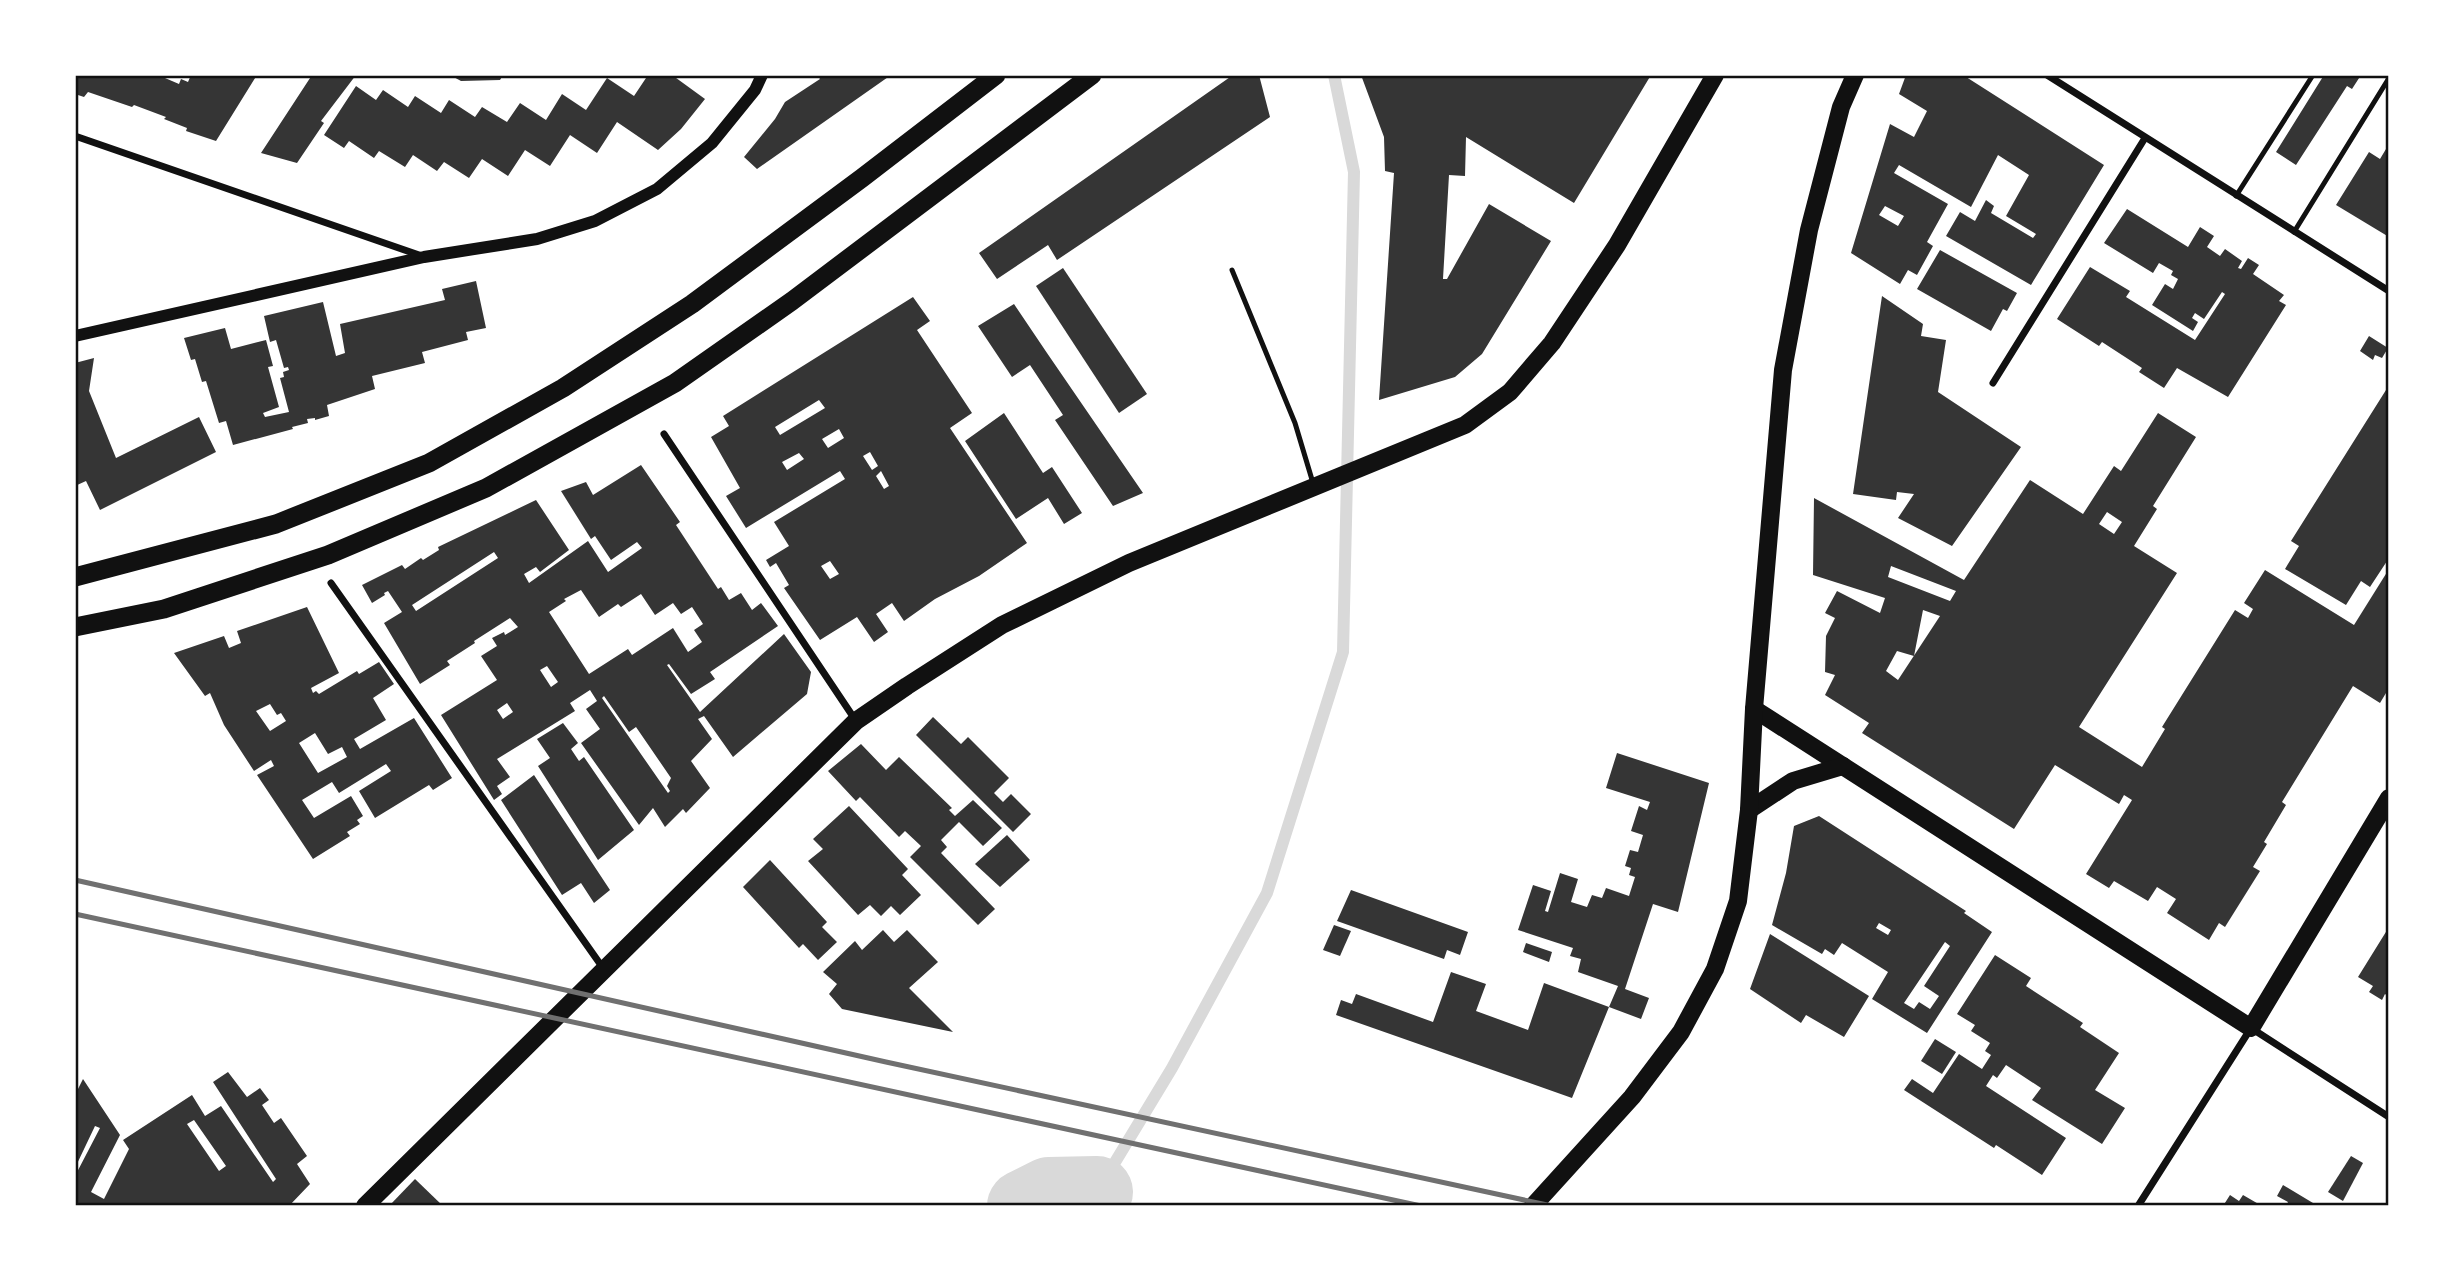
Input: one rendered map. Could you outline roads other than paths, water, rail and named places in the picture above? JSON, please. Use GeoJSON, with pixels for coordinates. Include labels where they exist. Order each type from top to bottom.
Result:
{"type":"FeatureCollection","features":[{"type":"Feature","properties":{"kind":"highway"},"geometry":{"type":"LineString","coordinates":[[75,577],[276,524],[441,456],[563,388],[692,304],[996,75]]}},
{"type":"Feature","properties":{"kind":"highway"},"geometry":{"type":"LineString","coordinates":[[75,626],[164,609],[328,555],[486,488],[674,383],[792,301],[1092,75]]}},
{"type":"Feature","properties":{"kind":"main road"},"geometry":{"type":"LineString","coordinates":[[365,1206],[856,721],[1002,625],[1129,563],[1465,425],[1510,392],[1552,343],[1617,245],[1715,75]]}},
{"type":"Feature","properties":{"kind":"main road"},"geometry":{"type":"LineString","coordinates":[[1533,1206],[1632,1097],[1681,1032],[1715,969],[1738,901],[1749,810],[1754,709],[1783,370],[1809,230],[1841,107],[1855,75]]}},
{"type":"Feature","properties":{"kind":"main road"},"geometry":{"type":"LineString","coordinates":[[1754,709],[2251,1028],[2389,798]]}},
{"type":"Feature","properties":{"kind":"main road"},"geometry":{"type":"LineString","coordinates":[[1749,810],[1793,781],[1843,766]]}},
{"type":"Feature","properties":{"kind":"street"},"geometry":{"type":"LineString","coordinates":[[75,336],[424,257],[537,239],[595,221],[657,189],[712,143],[755,90],[762,75]]}},
{"type":"Feature","properties":{"kind":"street"},"geometry":{"type":"LineString","coordinates":[[2047,75],[2389,291]]}},
{"type":"Feature","properties":{"kind":"street"},"geometry":{"type":"LineString","coordinates":[[75,136],[424,257]]}},
{"type":"Feature","properties":{"kind":"street"},"geometry":{"type":"LineString","coordinates":[[1993,383],[2145,138]]}},
{"type":"Feature","properties":{"kind":"street"},"geometry":{"type":"LineString","coordinates":[[664,434],[856,721]]}},
{"type":"Feature","properties":{"kind":"street"},"geometry":{"type":"LineString","coordinates":[[331,583],[603,969]]}},
{"type":"Feature","properties":{"kind":"street"},"geometry":{"type":"LineString","coordinates":[[2138,1206],[2251,1028],[2389,1117]]}},
{"type":"Feature","properties":{"kind":"lane"},"geometry":{"type":"LineString","coordinates":[[2236,196],[2313,75]]}},
{"type":"Feature","properties":{"kind":"lane"},"geometry":{"type":"LineString","coordinates":[[2294,232],[2389,78]]}},
{"type":"Feature","properties":{"kind":"lane"},"geometry":{"type":"LineString","coordinates":[[1232,270],[1321,483]]}},
{"type":"Feature","properties":{"kind":"waterway"},"geometry":{"type":"LineString","coordinates":[[1116,1206],[1097,1192],[1172,1068],[1267,893],[1343,652],[1354,172],[1334,75]]}},
{"type":"Feature","properties":{"kind":"waterway"},"geometry":{"type":"LineString","coordinates":[[1023,1206],[1049,1193],[1097,1192]]}},
{"type":"Feature","properties":{"kind":"railway"},"geometry":{"type":"LineString","coordinates":[[75,880],[886,1062],[1552,1206]]}},
{"type":"Feature","properties":{"kind":"railway"},"geometry":{"type":"LineString","coordinates":[[75,914],[1421,1206]]}}]}
